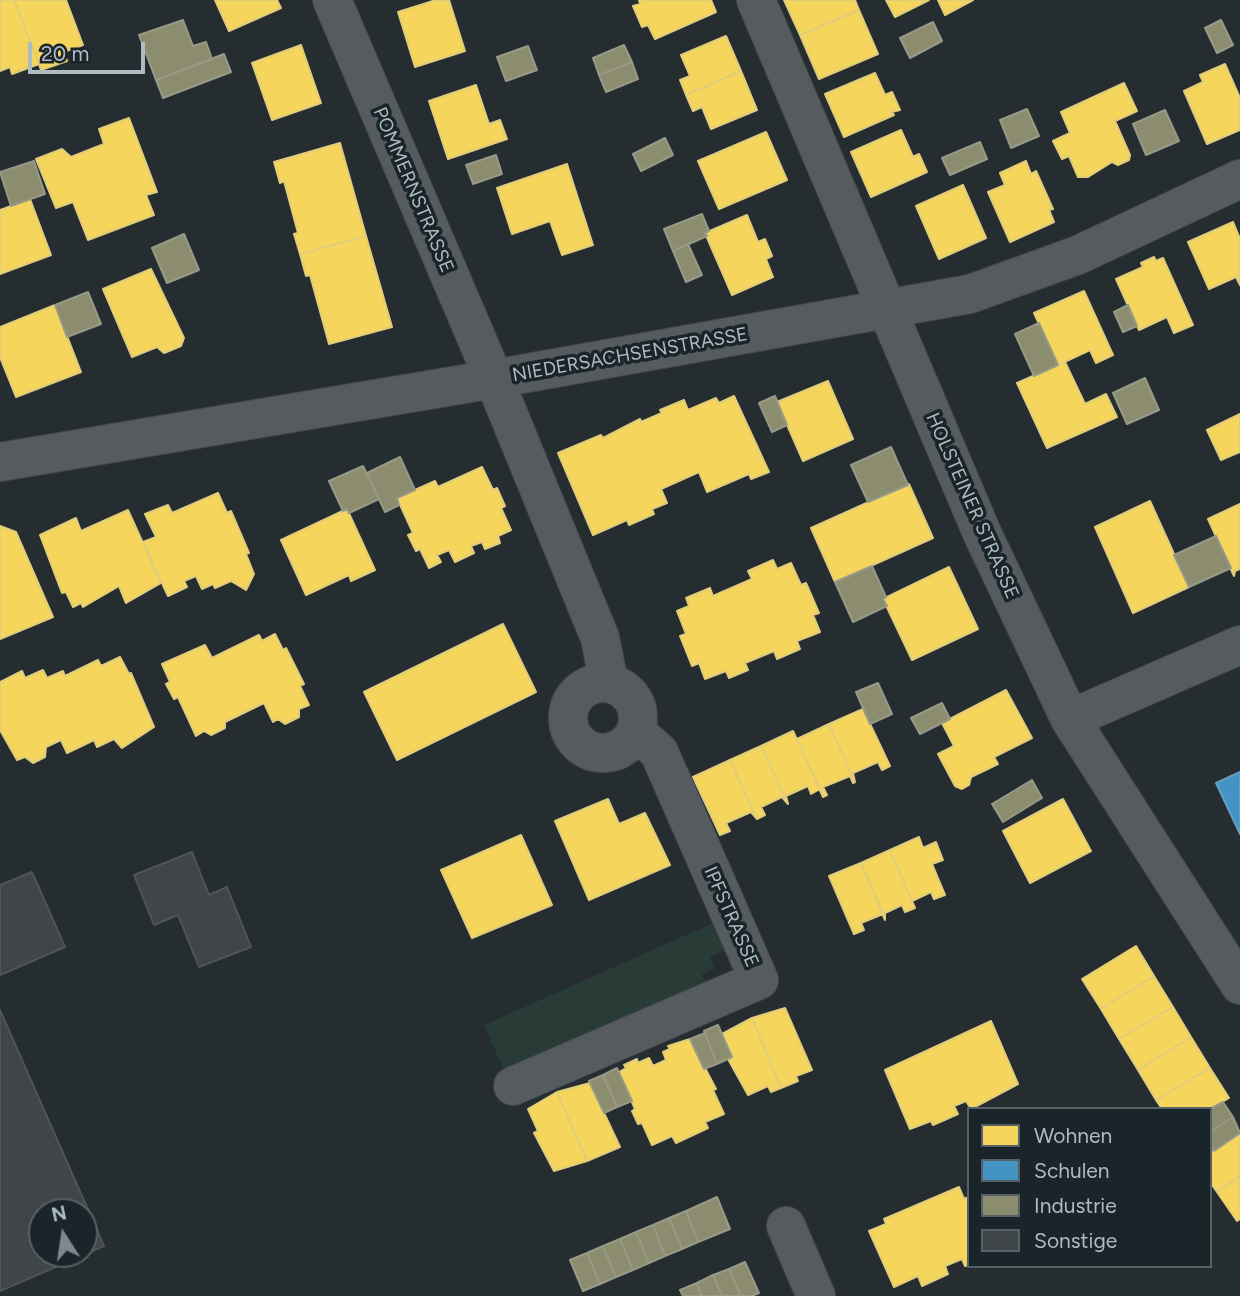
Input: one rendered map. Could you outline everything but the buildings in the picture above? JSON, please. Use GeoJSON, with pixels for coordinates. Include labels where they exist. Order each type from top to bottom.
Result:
{"type":"FeatureCollection","features":[{"type":"Feature","properties":{"kind":"street","name":"POMMERNSTRASSE"},"geometry":{"type":"LineString","coordinates":[[332,0],[494,379]]}},
{"type":"Feature","properties":{"kind":"street","name":"HOLSTEINER STRASSE"},"geometry":{"type":"LineString","coordinates":[[756,0],[982,533],[1070,719],[1240,985]]}},
{"type":"Feature","properties":{"kind":"street","name":"NIEDERSACHSENSTRASSE"},"geometry":{"type":"LineString","coordinates":[[0,462],[494,379],[970,294],[1083,253],[1240,179]]}},
{"type":"Feature","properties":{"kind":"street"},"geometry":{"type":"LineString","coordinates":[[494,379],[600,638],[609,683]]}},
{"type":"Feature","properties":{"kind":"street"},"geometry":{"type":"LineString","coordinates":[[1070,719],[1240,645]]}},
{"type":"Feature","properties":{"kind":"street"},"geometry":{"type":"LineString","coordinates":[[609,683],[629,694],[636,705],[639,719],[636,732],[628,744],[616,751],[601,754],[587,751],[575,741],[568,727],[568,713],[574,698],[585,688],[609,683]]}},
{"type":"Feature","properties":{"kind":"street","name":"IPFSTRASSE"},"geometry":{"type":"LineString","coordinates":[[513,1086],[759,980],[659,752],[636,732]]}},
{"type":"Feature","properties":{"kind":"street"},"geometry":{"type":"LineString","coordinates":[[786,1226],[816,1296]]}},
{"type":"Feature","properties":{"kind":"green space"},"geometry":{"type":"Polygon","coordinates":[[[713,923],[725,950],[710,957],[714,968],[702,974],[706,983],[505,1073],[484,1025],[713,923]]]}}]}
